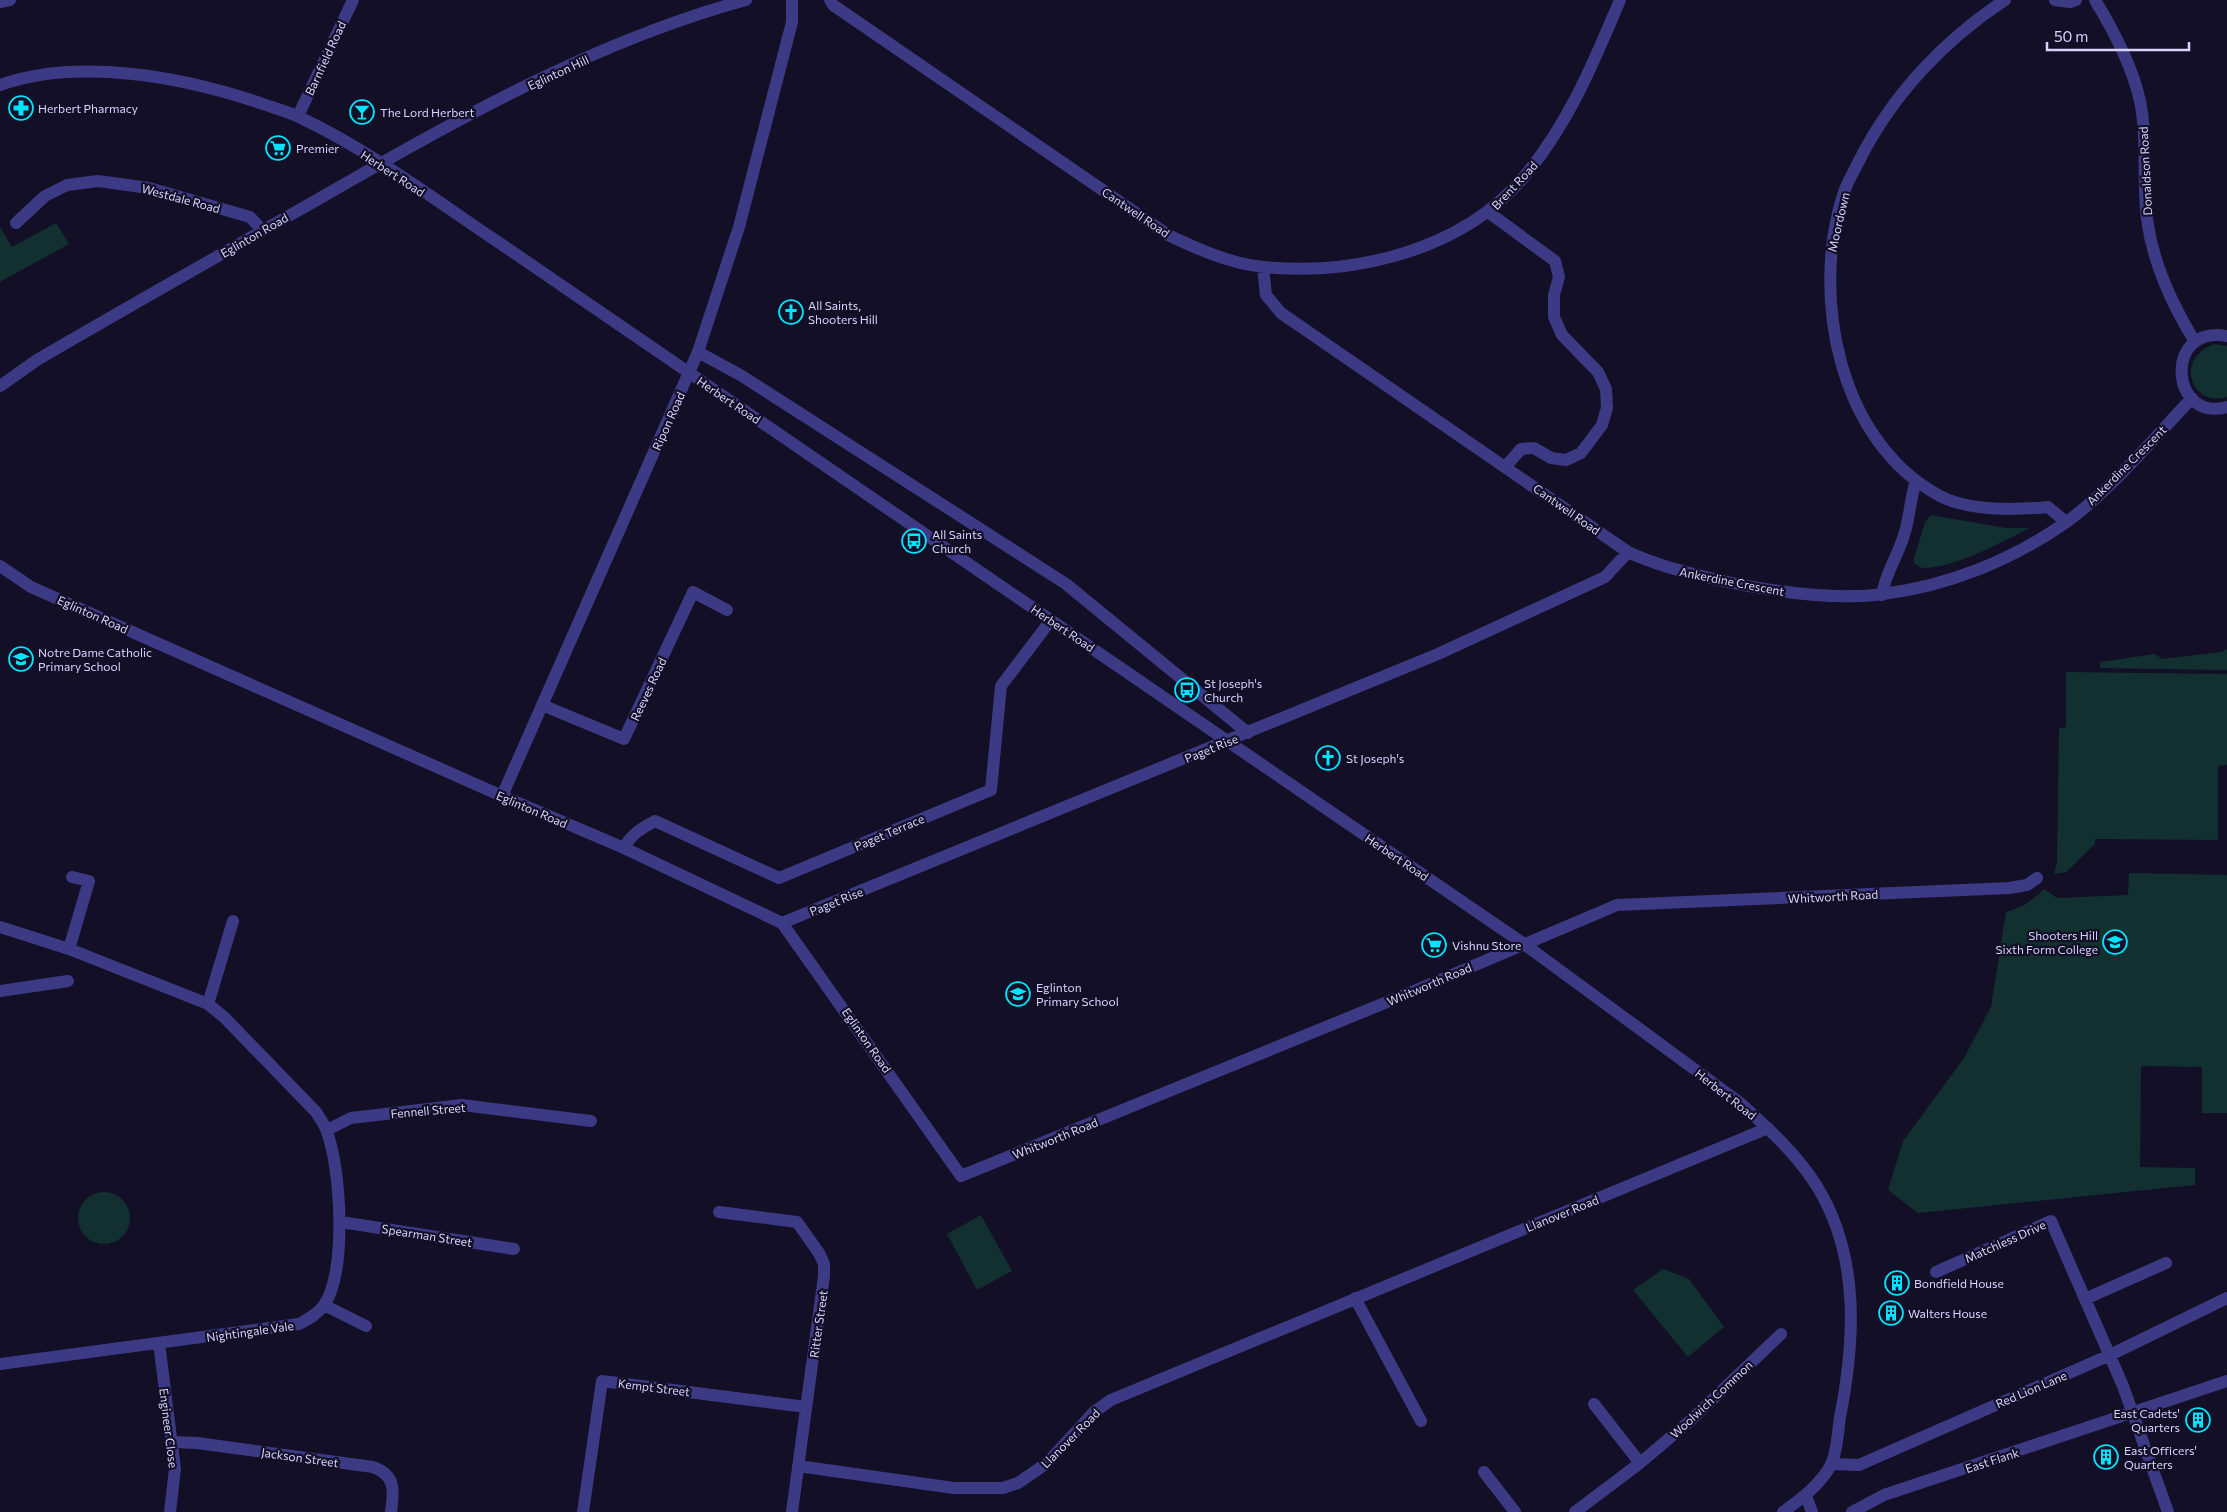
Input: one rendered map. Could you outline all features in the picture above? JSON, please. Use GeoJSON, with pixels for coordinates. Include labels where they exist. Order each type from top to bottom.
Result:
{"type":"FeatureCollection","features":[{"type":"Feature","properties":{"kind":"street"},"geometry":{"type":"LineString","coordinates":[[0,2],[10,0]]}},
{"type":"Feature","properties":{"kind":"street","name":"Barnfield Road"},"geometry":{"type":"LineString","coordinates":[[298,116],[353,0]]}},
{"type":"Feature","properties":{"kind":"street","name":"Eglinton Hill"},"geometry":{"type":"LineString","coordinates":[[379,162],[547,76],[619,44],[731,2],[746,0]]}},
{"type":"Feature","properties":{"kind":"street","name":"Ripon Road"},"geometry":{"type":"LineString","coordinates":[[502,796],[698,352],[740,228],[792,22],[792,0]]}},
{"type":"Feature","properties":{"kind":"street","name":"Cantwell Road"},"geometry":{"type":"LineString","coordinates":[[830,0],[833,5],[1168,235],[1211,255],[1262,267],[1266,295],[1281,313],[1506,466],[1628,552]]}},
{"type":"Feature","properties":{"kind":"street","name":"Brent Road"},"geometry":{"type":"LineString","coordinates":[[1262,267],[1309,269],[1364,263],[1414,250],[1452,233],[1488,212],[1522,180],[1564,122],[1584,84],[1620,0]]}},
{"type":"Feature","properties":{"kind":"street","name":"Moordown"},"geometry":{"type":"LineString","coordinates":[[2005,0],[1949,42],[1888,111],[1865,150],[1845,190],[1834,228],[1829,261],[1830,297],[1835,338],[1846,378],[1863,417],[1884,450],[1916,481],[1942,497],[1981,507],[2024,509],[2048,507],[2066,522]]}},
{"type":"Feature","properties":{"kind":"street"},"geometry":{"type":"LineString","coordinates":[[2055,0],[2076,0]]}},
{"type":"Feature","properties":{"kind":"street","name":"Donaldson Road"},"geometry":{"type":"LineString","coordinates":[[2095,0],[2128,63],[2140,100],[2145,141],[2147,218],[2154,253],[2176,310],[2194,342]]}},
{"type":"Feature","properties":{"kind":"street","name":"Herbert Road"},"geometry":{"type":"LineString","coordinates":[[0,85],[36,76],[75,72],[134,75],[180,82],[233,95],[298,116],[379,162],[1524,944],[1739,1102],[1768,1128],[1800,1162],[1818,1188],[1831,1215],[1847,1266],[1851,1300],[1851,1337],[1847,1383],[1831,1464]]}},
{"type":"Feature","properties":{"kind":"street","name":"Eglinton Road"},"geometry":{"type":"LineString","coordinates":[[0,386],[37,360],[379,162]]}},
{"type":"Feature","properties":{"kind":"street","name":"Westdale Road"},"geometry":{"type":"LineString","coordinates":[[16,223],[44,196],[67,185],[98,181],[149,188],[250,217],[262,230]]}},
{"type":"Feature","properties":{"kind":"street"},"geometry":{"type":"LineString","coordinates":[[1488,212],[1555,261],[1559,277],[1554,295],[1554,317],[1562,335],[1598,372],[1606,389],[1607,408],[1602,425],[1581,453],[1566,460],[1550,458],[1534,448],[1521,450],[1506,466]]}},
{"type":"Feature","properties":{"kind":"street"},"geometry":{"type":"LineString","coordinates":[[2227,336],[2215,335],[2204,337],[2194,342],[2185,355],[2180,370],[2185,390],[2192,398],[2201,405],[2212,408],[2227,407]]}},
{"type":"Feature","properties":{"kind":"street","name":"Herbert Road"},"geometry":{"type":"LineString","coordinates":[[698,352],[742,376],[1066,584],[1248,733]]}},
{"type":"Feature","properties":{"kind":"street","name":"Ankerdine Crescent"},"geometry":{"type":"LineString","coordinates":[[1628,552],[1657,566],[1755,588],[1810,595],[1882,595],[1922,587],[1971,572],[2020,552],[2066,522],[2098,495],[2192,398]]}},
{"type":"Feature","properties":{"kind":"street"},"geometry":{"type":"LineString","coordinates":[[1882,595],[1885,578],[1904,536],[1911,496],[1916,481]]}},
{"type":"Feature","properties":{"kind":"street","name":"Paget Rise"},"geometry":{"type":"LineString","coordinates":[[782,923],[1228,742],[1438,654],[1605,577],[1628,552]]}},
{"type":"Feature","properties":{"kind":"street","name":"Eglinton Road"},"geometry":{"type":"LineString","coordinates":[[0,566],[12,576],[31,587],[502,796],[624,848],[782,923],[961,1176]]}},
{"type":"Feature","properties":{"kind":"street","name":"Reeves Road"},"geometry":{"type":"LineString","coordinates":[[542,705],[624,739],[693,592],[727,610]]}},
{"type":"Feature","properties":{"kind":"street","name":"Paget Terrace"},"geometry":{"type":"LineString","coordinates":[[624,848],[640,829],[655,821],[779,878],[991,790],[1000,686],[1051,620]]}},
{"type":"Feature","properties":{"kind":"street"},"geometry":{"type":"LineString","coordinates":[[68,949],[89,881],[72,877]]}},
{"type":"Feature","properties":{"kind":"street","name":"Whitworth Road"},"geometry":{"type":"LineString","coordinates":[[961,1176],[1616,905],[2009,888],[2027,885],[2037,878]]}},
{"type":"Feature","properties":{"kind":"street"},"geometry":{"type":"LineString","coordinates":[[208,1004],[233,921]]}},
{"type":"Feature","properties":{"kind":"street"},"geometry":{"type":"LineString","coordinates":[[0,927],[68,949],[208,1004],[225,1018],[302,1096],[316,1112],[327,1130],[332,1148],[341,1222],[333,1280],[324,1305],[366,1326]]}},
{"type":"Feature","properties":{"kind":"street"},"geometry":{"type":"LineString","coordinates":[[0,991],[68,981]]}},
{"type":"Feature","properties":{"kind":"street","name":"Fennell Street"},"geometry":{"type":"LineString","coordinates":[[327,1130],[350,1118],[462,1105],[591,1121]]}},
{"type":"Feature","properties":{"kind":"street","name":"Llanover Road"},"geometry":{"type":"LineString","coordinates":[[798,1466],[954,1488],[983,1490],[1011,1486],[1047,1463],[1094,1412],[1111,1400],[1768,1128]]}},
{"type":"Feature","properties":{"kind":"street","name":"Ritter Street"},"geometry":{"type":"LineString","coordinates":[[719,1212],[797,1222],[824,1264],[824,1276],[792,1512]]}},
{"type":"Feature","properties":{"kind":"street","name":"Matchless Drive"},"geometry":{"type":"LineString","coordinates":[[1936,1272],[2051,1221],[2134,1414],[2168,1512]]}},
{"type":"Feature","properties":{"kind":"street","name":"Spearman Street"},"geometry":{"type":"LineString","coordinates":[[341,1222],[514,1249]]}},
{"type":"Feature","properties":{"kind":"street"},"geometry":{"type":"LineString","coordinates":[[2086,1299],[2166,1263]]}},
{"type":"Feature","properties":{"kind":"street"},"geometry":{"type":"LineString","coordinates":[[1356,1298],[1421,1421]]}},
{"type":"Feature","properties":{"kind":"street","name":"Red Lion Lane"},"geometry":{"type":"LineString","coordinates":[[1831,1464],[1859,1465],[2110,1355],[2227,1298]]}},
{"type":"Feature","properties":{"kind":"street","name":"Nightingale Vale"},"geometry":{"type":"LineString","coordinates":[[0,1364],[286,1327],[299,1324],[324,1305]]}},
{"type":"Feature","properties":{"kind":"street","name":"Woolwich Common"},"geometry":{"type":"LineString","coordinates":[[1576,1512],[1640,1463],[1692,1419],[1781,1334]]}},
{"type":"Feature","properties":{"kind":"street","name":"Engineer Close"},"geometry":{"type":"LineString","coordinates":[[158,1343],[176,1469],[170,1512]]}},
{"type":"Feature","properties":{"kind":"street","name":"Kempt Street"},"geometry":{"type":"LineString","coordinates":[[583,1512],[602,1381],[806,1407]]}},
{"type":"Feature","properties":{"kind":"street","name":"East Flank"},"geometry":{"type":"LineString","coordinates":[[1852,1512],[1884,1495],[2134,1414],[2227,1381]]}},
{"type":"Feature","properties":{"kind":"street"},"geometry":{"type":"LineString","coordinates":[[1594,1404],[1640,1463]]}},
{"type":"Feature","properties":{"kind":"street","name":"Jackson Street"},"geometry":{"type":"LineString","coordinates":[[173,1442],[197,1442],[373,1467],[382,1470],[390,1479],[394,1490],[391,1512]]}},
{"type":"Feature","properties":{"kind":"street"},"geometry":{"type":"LineString","coordinates":[[1782,1512],[1806,1496],[1831,1464]]}},
{"type":"Feature","properties":{"kind":"street"},"geometry":{"type":"LineString","coordinates":[[1484,1472],[1515,1512]]}},
{"type":"Feature","properties":{"kind":"street"},"geometry":{"type":"LineString","coordinates":[[1806,1496],[1812,1512]]}},
{"type":"Feature","properties":{"kind":"green space"},"geometry":{"type":"Polygon","coordinates":[[[56,223],[69,244],[0,282],[0,227],[12,247],[56,223]]]}},
{"type":"Feature","properties":{"kind":"green space"},"geometry":{"type":"Polygon","coordinates":[[[2215,344],[2227,346],[2227,397],[2214,398],[2203,395],[2196,388],[2192,379],[2191,369],[2195,359],[2202,350],[2215,344]]]}},
{"type":"Feature","properties":{"kind":"green space"},"geometry":{"type":"Polygon","coordinates":[[[1931,515],[2006,528],[2029,528],[1992,547],[1962,559],[1948,564],[1922,568],[1914,563],[1914,558],[1925,522],[1931,515]]]}},
{"type":"Feature","properties":{"kind":"green space"},"geometry":{"type":"Polygon","coordinates":[[[2227,649],[2227,670],[2100,668],[2100,662],[2155,654],[2162,659],[2221,652],[2227,649]]]}},
{"type":"Feature","properties":{"kind":"green space"},"geometry":{"type":"Polygon","coordinates":[[[2066,672],[2227,674],[2227,765],[2218,766],[2218,840],[2095,839],[2095,844],[2066,872],[2054,874],[2057,862],[2059,728],[2066,727],[2066,672]]]}},
{"type":"Feature","properties":{"kind":"green space"},"geometry":{"type":"Polygon","coordinates":[[[2129,873],[2227,875],[2227,1113],[2202,1113],[2202,1067],[2141,1066],[2140,1167],[2195,1168],[2195,1185],[1918,1213],[1888,1190],[1903,1141],[1964,1058],[1991,1007],[2006,912],[2026,903],[2044,889],[2057,898],[2128,895],[2129,873]]]}},
{"type":"Feature","properties":{"kind":"green space"},"geometry":{"type":"Polygon","coordinates":[[[104,1192],[118,1196],[126,1204],[130,1218],[126,1232],[118,1240],[104,1244],[90,1240],[82,1232],[78,1218],[82,1204],[90,1196],[104,1192]]]}},
{"type":"Feature","properties":{"kind":"green space"},"geometry":{"type":"Polygon","coordinates":[[[981,1215],[1012,1271],[977,1290],[947,1234],[981,1215]]]}},
{"type":"Feature","properties":{"kind":"green space"},"geometry":{"type":"Polygon","coordinates":[[[1663,1269],[1689,1279],[1724,1327],[1688,1357],[1633,1290],[1663,1269]]]}},
{"type":"Feature","properties":{"kind":"place","name":"Herbert Pharmacy"},"geometry":{"type":"Point","coordinates":[21,108]}},
{"type":"Feature","properties":{"kind":"place","name":"The Lord Herbert"},"geometry":{"type":"Point","coordinates":[362,112]}},
{"type":"Feature","properties":{"kind":"place","name":"Premier"},"geometry":{"type":"Point","coordinates":[278,148]}},
{"type":"Feature","properties":{"kind":"place","name":"All Saints, Shooters Hill"},"geometry":{"type":"Point","coordinates":[791,312]}},
{"type":"Feature","properties":{"kind":"place","name":"All Saints Church"},"geometry":{"type":"Point","coordinates":[914,541]}},
{"type":"Feature","properties":{"kind":"place","name":"Notre Dame Catholic Primary School"},"geometry":{"type":"Point","coordinates":[21,659]}},
{"type":"Feature","properties":{"kind":"place","name":"St Joseph's Church"},"geometry":{"type":"Point","coordinates":[1187,690]}},
{"type":"Feature","properties":{"kind":"place","name":"St Joseph's"},"geometry":{"type":"Point","coordinates":[1328,758]}},
{"type":"Feature","properties":{"kind":"place","name":"Shooters Hill Sixth Form College"},"geometry":{"type":"Point","coordinates":[2115,942]}},
{"type":"Feature","properties":{"kind":"place","name":"Vishnu Store"},"geometry":{"type":"Point","coordinates":[1434,945]}},
{"type":"Feature","properties":{"kind":"place","name":"Eglinton Primary School"},"geometry":{"type":"Point","coordinates":[1018,994]}},
{"type":"Feature","properties":{"kind":"place","name":"Bondfield House"},"geometry":{"type":"Point","coordinates":[1897,1283]}},
{"type":"Feature","properties":{"kind":"place","name":"Walters House"},"geometry":{"type":"Point","coordinates":[1891,1313]}},
{"type":"Feature","properties":{"kind":"place","name":"East Cadets' Quarters"},"geometry":{"type":"Point","coordinates":[2198,1420]}},
{"type":"Feature","properties":{"kind":"place","name":"East Officers' Quarters"},"geometry":{"type":"Point","coordinates":[2106,1457]}}]}
